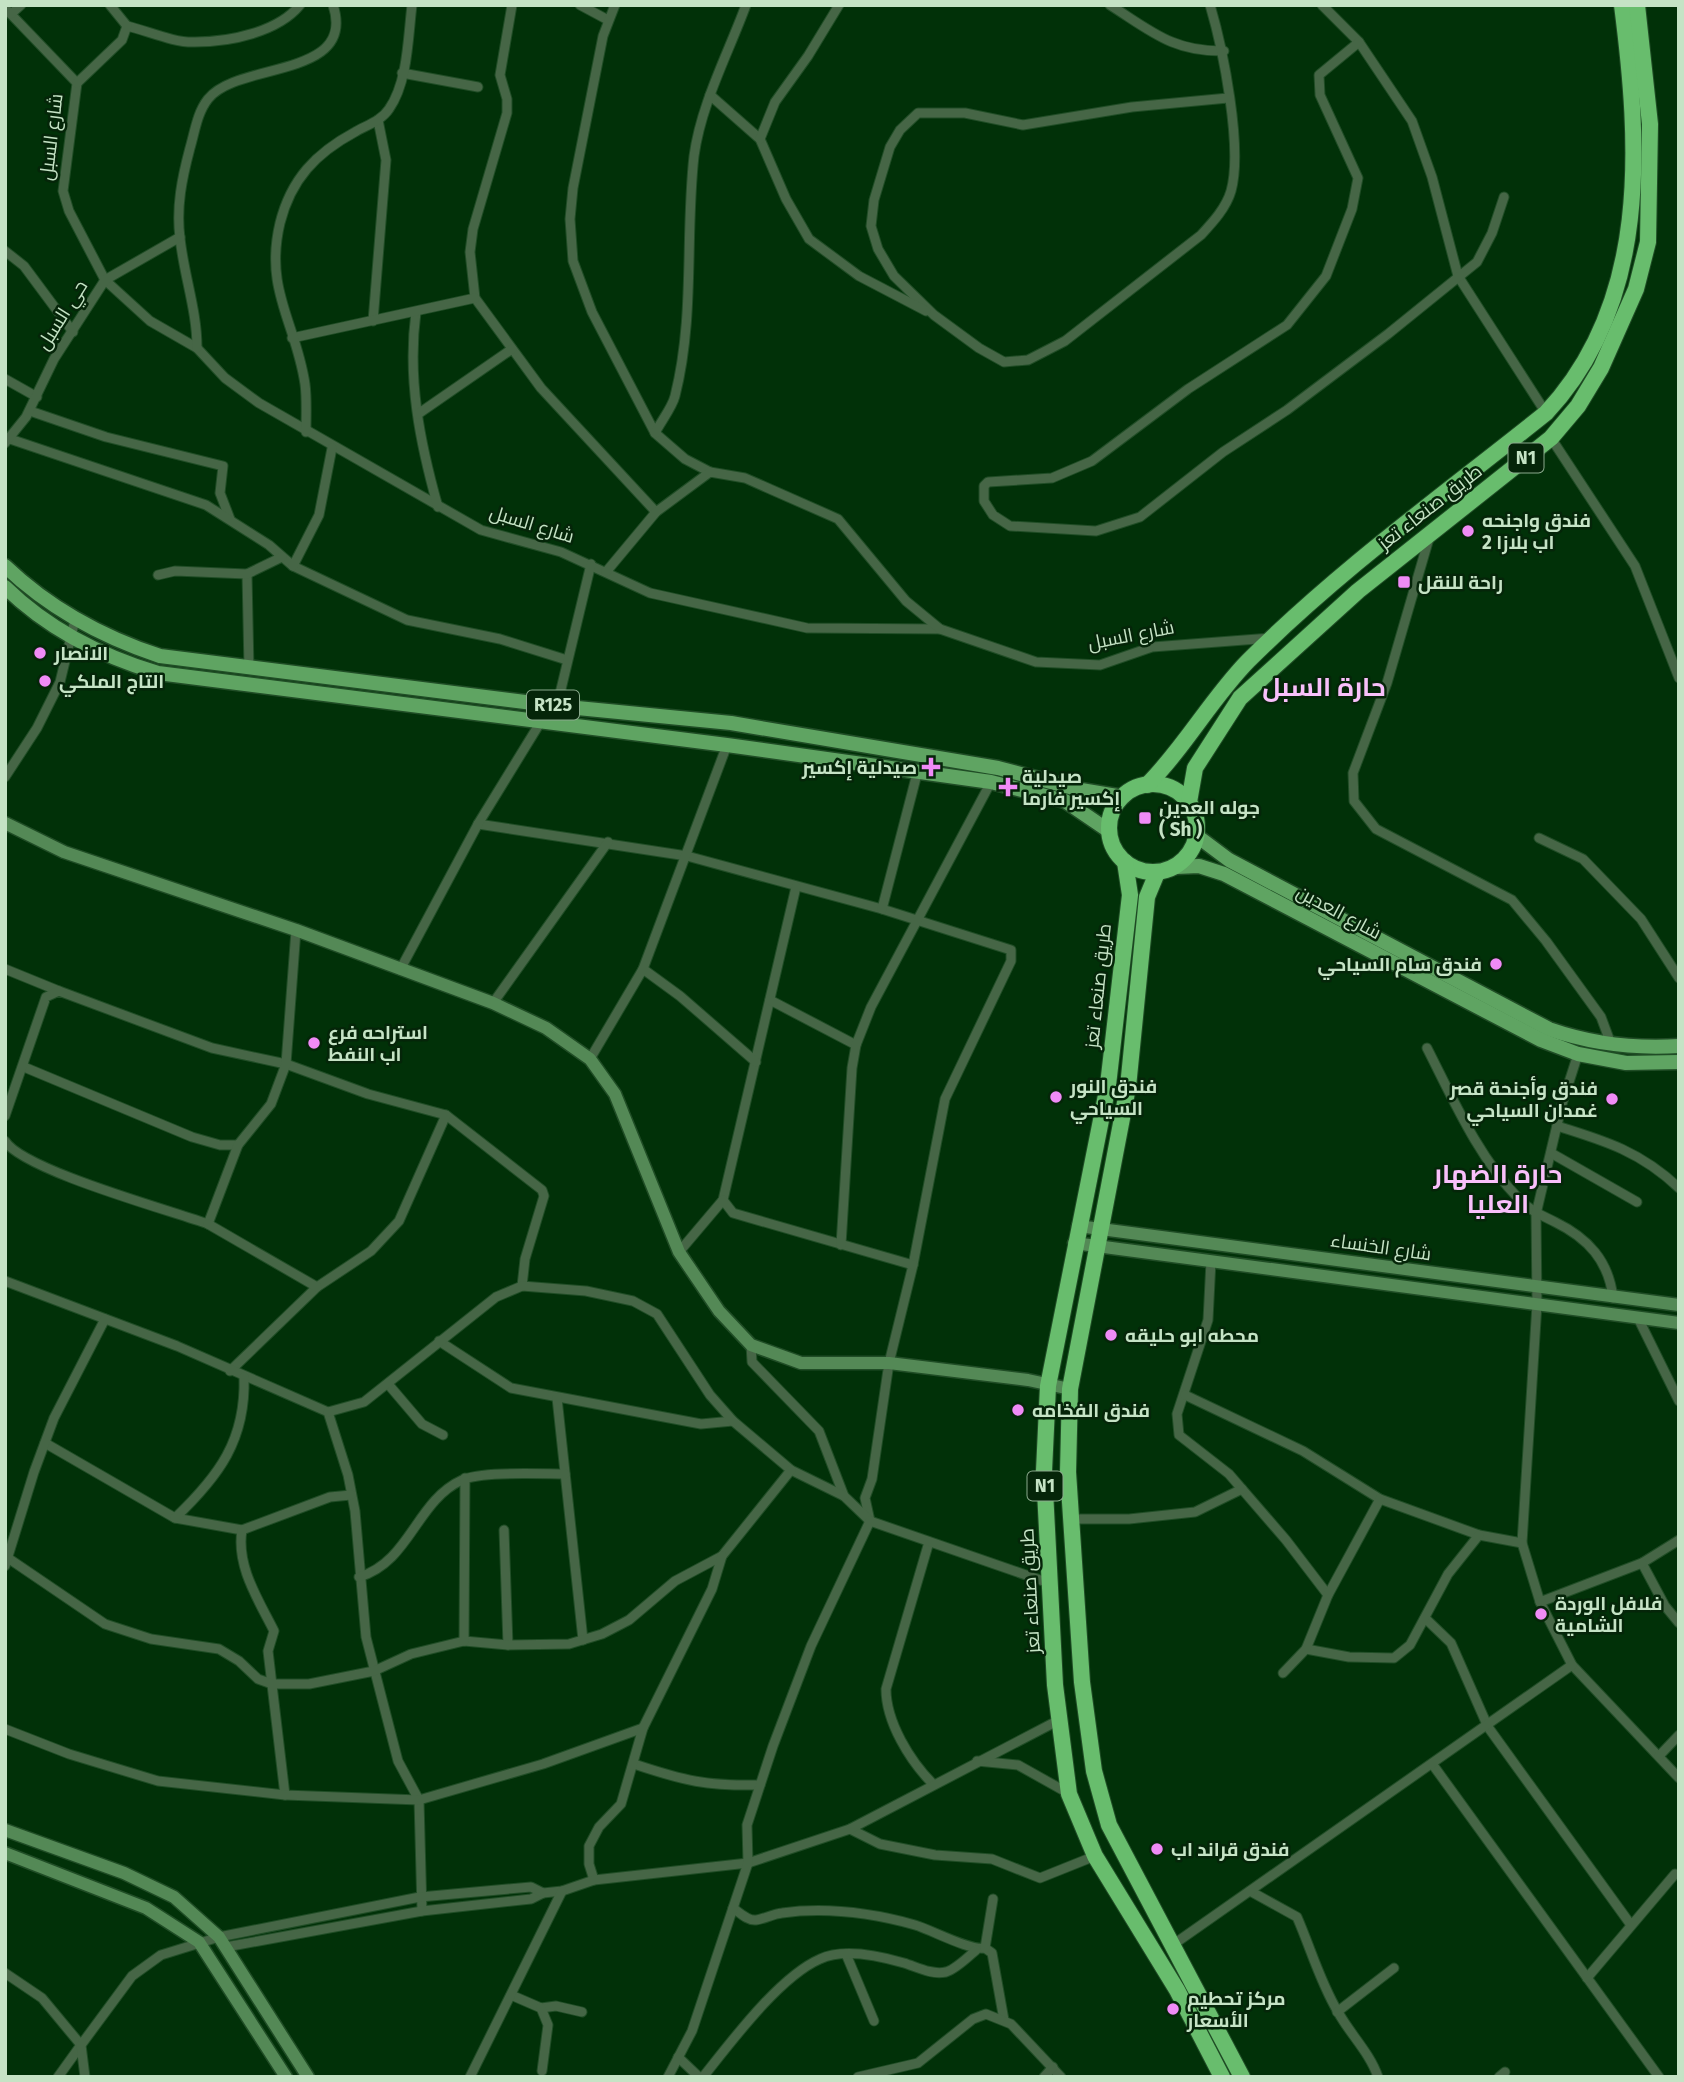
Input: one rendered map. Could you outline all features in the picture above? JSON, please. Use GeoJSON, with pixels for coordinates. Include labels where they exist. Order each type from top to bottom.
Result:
{"type":"FeatureCollection","features":[{"type":"Feature","properties":{"kind":"highway","name":"طريق صنعاء تعز"},"geometry":{"type":"LineString","coordinates":[[1147,785],[1171,761],[1246,664],[1273,638],[1346,575],[1546,413],[1565,394],[1605,321],[1619,282],[1630,236],[1635,179],[1622,5]]}},
{"type":"Feature","properties":{"kind":"highway","name":"طريق صنعاء تعز"},"geometry":{"type":"LineString","coordinates":[[1189,802],[1195,768],[1240,698],[1358,591],[1552,438],[1578,406],[1601,368],[1636,289],[1648,242],[1650,124],[1637,5]]}},
{"type":"Feature","properties":{"kind":"highway"},"geometry":{"type":"LineString","coordinates":[[1147,785],[1161,785],[1177,791],[1189,802],[1195,812],[1197,835],[1190,853],[1176,867],[1157,873],[1135,869],[1117,853],[1109,831],[1115,806],[1123,797],[1147,785]]}},
{"type":"Feature","properties":{"kind":"highway","name":"طريق صنعاء تعز"},"geometry":{"type":"LineString","coordinates":[[1125,862],[1130,895],[1108,1085],[1074,1243],[1048,1386],[1044,1472],[1055,1685],[1069,1794],[1095,1856],[1177,1990],[1222,2077]]}},
{"type":"Feature","properties":{"kind":"highway","name":"طريق صنعاء تعز"},"geometry":{"type":"LineString","coordinates":[[1157,873],[1147,897],[1128,1087],[1070,1389],[1068,1472],[1082,1682],[1094,1771],[1109,1825],[1242,2077]]}},
{"type":"Feature","properties":{"kind":"highway"},"geometry":{"type":"LineString","coordinates":[[1055,1685],[1082,1682]]}},
{"type":"Feature","properties":{"kind":"main road","name":"R125"},"geometry":{"type":"LineString","coordinates":[[5,566],[75,620],[130,646],[160,656],[557,706],[731,723],[946,759],[1123,797]]}},
{"type":"Feature","properties":{"kind":"main road","name":"R125"},"geometry":{"type":"LineString","coordinates":[[5,587],[69,636],[125,663],[190,679],[727,745],[991,782],[1065,801],[1109,831]]}},
{"type":"Feature","properties":{"kind":"main road","name":"شارع العدين"},"geometry":{"type":"LineString","coordinates":[[1197,835],[1229,860],[1549,1029],[1583,1041],[1639,1048],[1679,1046]]}},
{"type":"Feature","properties":{"kind":"main road","name":"شارع العدين"},"geometry":{"type":"LineString","coordinates":[[1176,867],[1199,866],[1224,874],[1490,1016],[1578,1055],[1626,1063],[1679,1062]]}},
{"type":"Feature","properties":{"kind":"street"},"geometry":{"type":"LineString","coordinates":[[8,11],[22,5]]}},
{"type":"Feature","properties":{"kind":"street"},"geometry":{"type":"LineString","coordinates":[[110,5],[127,26],[194,43],[244,36],[289,19],[300,5]]}},
{"type":"Feature","properties":{"kind":"street"},"geometry":{"type":"LineString","coordinates":[[197,348],[197,318],[180,237],[182,180],[200,111],[211,96],[233,83],[316,56],[328,46],[338,25],[333,5]]}},
{"type":"Feature","properties":{"kind":"street"},"geometry":{"type":"LineString","coordinates":[[306,432],[305,384],[277,294],[275,261],[280,224],[289,192],[306,167],[332,144],[378,120],[389,109],[399,91],[412,5]]}},
{"type":"Feature","properties":{"kind":"street"},"geometry":{"type":"LineString","coordinates":[[512,5],[500,75],[508,99],[508,113],[473,229],[470,252],[475,298],[541,388],[656,512]]}},
{"type":"Feature","properties":{"kind":"street"},"geometry":{"type":"LineString","coordinates":[[580,5],[608,20]]}},
{"type":"Feature","properties":{"kind":"street"},"geometry":{"type":"LineString","coordinates":[[615,5],[608,20],[573,188],[570,243],[592,312],[655,433],[685,458],[710,472],[745,478],[838,519],[906,601],[940,629]]}},
{"type":"Feature","properties":{"kind":"street"},"geometry":{"type":"LineString","coordinates":[[655,433],[675,398],[689,295],[694,155],[710,95],[746,5]]}},
{"type":"Feature","properties":{"kind":"street"},"geometry":{"type":"LineString","coordinates":[[760,139],[775,102],[839,5]]}},
{"type":"Feature","properties":{"kind":"street"},"geometry":{"type":"LineString","coordinates":[[1110,5],[1165,39],[1195,51],[1224,51]]}},
{"type":"Feature","properties":{"kind":"street"},"geometry":{"type":"LineString","coordinates":[[710,95],[760,139],[786,199],[809,239],[859,276],[933,315],[979,348],[1004,362],[1028,360],[1065,341],[1201,235],[1219,215],[1231,193],[1235,170],[1224,51],[1210,5]]}},
{"type":"Feature","properties":{"kind":"street"},"geometry":{"type":"LineString","coordinates":[[1322,5],[1359,43],[1412,121],[1432,177],[1458,276],[1546,413]]}},
{"type":"Feature","properties":{"kind":"street","name":"شارع السبل"},"geometry":{"type":"LineString","coordinates":[[8,11],[77,83],[63,191],[69,211],[105,280],[150,321],[197,348],[225,378],[306,432],[481,530],[561,552],[650,593],[807,628],[940,629],[1036,662],[1100,665],[1152,647],[1273,638]]}},
{"type":"Feature","properties":{"kind":"street"},"geometry":{"type":"LineString","coordinates":[[77,83],[122,40],[127,26]]}},
{"type":"Feature","properties":{"kind":"street"},"geometry":{"type":"LineString","coordinates":[[1359,43],[1319,75],[1320,95],[1358,178],[1352,209],[1326,276],[1287,324],[1188,389],[1092,461],[1052,478],[988,482],[984,486],[984,501],[993,515],[1010,526],[1096,531],[1140,517],[1223,452],[1287,410],[1388,334],[1477,262],[1492,233],[1504,197]]}},
{"type":"Feature","properties":{"kind":"street"},"geometry":{"type":"LineString","coordinates":[[402,73],[478,87]]}},
{"type":"Feature","properties":{"kind":"street"},"geometry":{"type":"LineString","coordinates":[[933,315],[894,276],[878,249],[871,226],[874,200],[890,147],[900,130],[919,113],[965,113],[1023,125],[1132,107],[1228,98]]}},
{"type":"Feature","properties":{"kind":"street"},"geometry":{"type":"LineString","coordinates":[[373,321],[386,160],[378,120]]}},
{"type":"Feature","properties":{"kind":"street","name":"حي السبل"},"geometry":{"type":"LineString","coordinates":[[8,441],[30,411],[54,359],[74,332],[105,280],[180,237]]}},
{"type":"Feature","properties":{"kind":"street"},"geometry":{"type":"LineString","coordinates":[[5,251],[24,267],[74,332]]}},
{"type":"Feature","properties":{"kind":"street"},"geometry":{"type":"LineString","coordinates":[[292,338],[475,298]]}},
{"type":"Feature","properties":{"kind":"street"},"geometry":{"type":"LineString","coordinates":[[416,312],[411,350],[413,389],[423,455],[438,507]]}},
{"type":"Feature","properties":{"kind":"street"},"geometry":{"type":"LineString","coordinates":[[418,414],[512,349]]}},
{"type":"Feature","properties":{"kind":"street"},"geometry":{"type":"LineString","coordinates":[[5,379],[37,397]]}},
{"type":"Feature","properties":{"kind":"street"},"geometry":{"type":"LineString","coordinates":[[30,411],[106,437],[223,466],[220,493],[231,520]]}},
{"type":"Feature","properties":{"kind":"street"},"geometry":{"type":"LineString","coordinates":[[1552,438],[1635,566],[1679,678]]}},
{"type":"Feature","properties":{"kind":"street"},"geometry":{"type":"LineString","coordinates":[[8,441],[206,505],[293,566],[407,620],[500,639],[568,660]]}},
{"type":"Feature","properties":{"kind":"street"},"geometry":{"type":"LineString","coordinates":[[293,566],[319,515],[332,448]]}},
{"type":"Feature","properties":{"kind":"street"},"geometry":{"type":"LineString","coordinates":[[606,572],[656,512],[710,472]]}},
{"type":"Feature","properties":{"kind":"street"},"geometry":{"type":"LineString","coordinates":[[1431,534],[1387,683],[1353,773],[1354,800],[1376,830],[1512,900],[1546,941],[1601,1017],[1611,1044]]}},
{"type":"Feature","properties":{"kind":"street"},"geometry":{"type":"LineString","coordinates":[[158,575],[174,571],[247,574],[282,557]]}},
{"type":"Feature","properties":{"kind":"street"},"geometry":{"type":"LineString","coordinates":[[557,706],[591,564]]}},
{"type":"Feature","properties":{"kind":"street"},"geometry":{"type":"LineString","coordinates":[[247,574],[249,669]]}},
{"type":"Feature","properties":{"kind":"street"},"geometry":{"type":"LineString","coordinates":[[5,777],[37,728],[60,682],[75,620]]}},
{"type":"Feature","properties":{"kind":"street"},"geometry":{"type":"LineString","coordinates":[[400,970],[478,824],[540,723]]}},
{"type":"Feature","properties":{"kind":"street"},"geometry":{"type":"LineString","coordinates":[[590,1059],[643,969],[727,745]]}},
{"type":"Feature","properties":{"kind":"street"},"geometry":{"type":"LineString","coordinates":[[882,909],[918,771]]}},
{"type":"Feature","properties":{"kind":"street"},"geometry":{"type":"LineString","coordinates":[[841,1245],[856,1045],[871,1007],[991,782]]}},
{"type":"Feature","properties":{"kind":"street"},"geometry":{"type":"LineString","coordinates":[[5,823],[88,861],[296,930],[493,1003],[546,1028],[590,1059],[615,1094],[633,1131],[679,1252],[719,1311],[751,1345],[801,1363],[889,1363],[1028,1380],[1070,1389]]}},
{"type":"Feature","properties":{"kind":"street"},"geometry":{"type":"LineString","coordinates":[[478,824],[687,856],[882,909],[1012,950],[1012,961],[945,1099],[913,1265],[889,1363],[886,1397],[865,1498],[870,1521],[811,1646],[760,1785],[747,1825],[748,1863],[692,2031],[668,2077]]}},
{"type":"Feature","properties":{"kind":"street"},"geometry":{"type":"LineString","coordinates":[[1539,838],[1583,859],[1641,919],[1679,978]]}},
{"type":"Feature","properties":{"kind":"street"},"geometry":{"type":"LineString","coordinates":[[493,1003],[608,842]]}},
{"type":"Feature","properties":{"kind":"street"},"geometry":{"type":"LineString","coordinates":[[679,1252],[723,1200],[796,887]]}},
{"type":"Feature","properties":{"kind":"street"},"geometry":{"type":"LineString","coordinates":[[208,1224],[238,1145],[271,1104],[281,1085],[286,1064],[296,930]]}},
{"type":"Feature","properties":{"kind":"street"},"geometry":{"type":"LineString","coordinates":[[5,969],[212,1048],[286,1064],[368,1094],[446,1115],[542,1190],[544,1196],[525,1259],[522,1286]]}},
{"type":"Feature","properties":{"kind":"street"},"geometry":{"type":"LineString","coordinates":[[643,969],[680,996],[756,1062]]}},
{"type":"Feature","properties":{"kind":"street"},"geometry":{"type":"LineString","coordinates":[[5,1116],[46,997],[60,991]]}},
{"type":"Feature","properties":{"kind":"street"},"geometry":{"type":"LineString","coordinates":[[770,1000],[856,1045]]}},
{"type":"Feature","properties":{"kind":"street"},"geometry":{"type":"LineString","coordinates":[[1427,1048],[1466,1126],[1519,1199],[1536,1214],[1575,1233],[1595,1251],[1611,1275],[1613,1298]]}},
{"type":"Feature","properties":{"kind":"street"},"geometry":{"type":"LineString","coordinates":[[1578,1055],[1557,1126],[1536,1214],[1537,1304],[1522,1543],[1540,1602],[1572,1665],[1679,1778]]}},
{"type":"Feature","properties":{"kind":"street"},"geometry":{"type":"LineString","coordinates":[[24,1067],[192,1137],[220,1145],[238,1145]]}},
{"type":"Feature","properties":{"kind":"street"},"geometry":{"type":"LineString","coordinates":[[230,1371],[317,1287],[371,1251],[399,1221],[446,1115]]}},
{"type":"Feature","properties":{"kind":"street"},"geometry":{"type":"LineString","coordinates":[[1557,1126],[1634,1153],[1656,1166],[1679,1188]]}},
{"type":"Feature","properties":{"kind":"street"},"geometry":{"type":"LineString","coordinates":[[5,1141],[14,1152],[45,1168],[208,1224],[281,1263],[317,1287]]}},
{"type":"Feature","properties":{"kind":"street"},"geometry":{"type":"LineString","coordinates":[[1551,1153],[1637,1202]]}},
{"type":"Feature","properties":{"kind":"street"},"geometry":{"type":"LineString","coordinates":[[723,1200],[733,1213],[913,1265]]}},
{"type":"Feature","properties":{"kind":"street","name":"شارع الخنساء"},"geometry":{"type":"LineString","coordinates":[[1078,1226],[1679,1306]]}},
{"type":"Feature","properties":{"kind":"street","name":"شارع الخنساء"},"geometry":{"type":"LineString","coordinates":[[1074,1243],[1679,1323]]}},
{"type":"Feature","properties":{"kind":"street"},"geometry":{"type":"LineString","coordinates":[[1211,1261],[1208,1320],[1177,1413],[1179,1435],[1229,1474],[1328,1595]]}},
{"type":"Feature","properties":{"kind":"street"},"geometry":{"type":"LineString","coordinates":[[5,1281],[177,1346],[328,1412],[364,1402],[496,1297],[522,1286],[586,1291],[633,1301],[657,1314],[710,1395],[733,1421],[791,1470],[844,1496],[870,1521],[1049,1583]]}},
{"type":"Feature","properties":{"kind":"street"},"geometry":{"type":"LineString","coordinates":[[1639,1318],[1679,1401]]}},
{"type":"Feature","properties":{"kind":"street"},"geometry":{"type":"LineString","coordinates":[[105,1319],[44,1443],[6,1560],[105,1624],[151,1639],[219,1649],[239,1661],[258,1679],[272,1684],[309,1684],[374,1671],[411,1654],[464,1641],[508,1645],[569,1644],[583,1640],[629,1620],[676,1581],[722,1556],[760,1513],[791,1470]]}},
{"type":"Feature","properties":{"kind":"street"},"geometry":{"type":"LineString","coordinates":[[439,1341],[511,1388],[701,1424],[733,1421]]}},
{"type":"Feature","properties":{"kind":"street"},"geometry":{"type":"LineString","coordinates":[[751,1345],[752,1362],[819,1432],[844,1496]]}},
{"type":"Feature","properties":{"kind":"street"},"geometry":{"type":"LineString","coordinates":[[175,1518],[206,1488],[230,1452],[242,1425],[244,1377]]}},
{"type":"Feature","properties":{"kind":"street"},"geometry":{"type":"LineString","coordinates":[[388,1384],[422,1424],[443,1435]]}},
{"type":"Feature","properties":{"kind":"street"},"geometry":{"type":"LineString","coordinates":[[1185,1395],[1303,1451],[1380,1499],[1479,1535],[1522,1543]]}},
{"type":"Feature","properties":{"kind":"street"},"geometry":{"type":"LineString","coordinates":[[557,1398],[583,1640]]}},
{"type":"Feature","properties":{"kind":"street"},"geometry":{"type":"LineString","coordinates":[[328,1412],[351,1494],[366,1637],[398,1761],[419,1800],[422,1910]]}},
{"type":"Feature","properties":{"kind":"street"},"geometry":{"type":"LineString","coordinates":[[44,1443],[175,1518],[242,1530],[330,1497],[351,1494]]}},
{"type":"Feature","properties":{"kind":"street"},"geometry":{"type":"LineString","coordinates":[[359,1577],[386,1565],[440,1493],[465,1478],[565,1474]]}},
{"type":"Feature","properties":{"kind":"street"},"geometry":{"type":"LineString","coordinates":[[464,1641],[465,1478]]}},
{"type":"Feature","properties":{"kind":"street"},"geometry":{"type":"LineString","coordinates":[[1072,1519],[1129,1519],[1195,1512],[1242,1489]]}},
{"type":"Feature","properties":{"kind":"street"},"geometry":{"type":"LineString","coordinates":[[1283,1673],[1306,1649],[1328,1595],[1380,1499]]}},
{"type":"Feature","properties":{"kind":"street"},"geometry":{"type":"LineString","coordinates":[[242,1530],[239,1550],[241,1558],[274,1631],[268,1651],[285,1794]]}},
{"type":"Feature","properties":{"kind":"street"},"geometry":{"type":"LineString","coordinates":[[504,1530],[508,1645]]}},
{"type":"Feature","properties":{"kind":"street"},"geometry":{"type":"LineString","coordinates":[[1306,1649],[1349,1657],[1394,1658],[1410,1645],[1448,1574],[1479,1535]]}},
{"type":"Feature","properties":{"kind":"street"},"geometry":{"type":"LineString","coordinates":[[1540,1602],[1642,1563],[1679,1540]]}},
{"type":"Feature","properties":{"kind":"street"},"geometry":{"type":"LineString","coordinates":[[929,1542],[886,1689],[886,1700],[911,1758],[933,1784]]}},
{"type":"Feature","properties":{"kind":"street"},"geometry":{"type":"LineString","coordinates":[[594,1880],[589,1864],[589,1846],[599,1827],[621,1804],[635,1764],[643,1728],[712,1589],[722,1556]]}},
{"type":"Feature","properties":{"kind":"street"},"geometry":{"type":"LineString","coordinates":[[1642,1563],[1665,1606],[1679,1623]]}},
{"type":"Feature","properties":{"kind":"street"},"geometry":{"type":"LineString","coordinates":[[1425,1618],[1451,1643],[1488,1727],[1631,1925]]}},
{"type":"Feature","properties":{"kind":"street"},"geometry":{"type":"LineString","coordinates":[[1174,1944],[1488,1727],[1572,1665]]}},
{"type":"Feature","properties":{"kind":"street"},"geometry":{"type":"LineString","coordinates":[[58,2077],[132,1976],[161,1955],[199,1942],[223,1942],[422,1910],[531,1899],[543,1893],[562,1891],[594,1880],[748,1863],[850,1829],[1059,1720]]}},
{"type":"Feature","properties":{"kind":"street"},"geometry":{"type":"LineString","coordinates":[[7,1728],[69,1754],[158,1781],[285,1794],[419,1800],[543,1765],[643,1728]]}},
{"type":"Feature","properties":{"kind":"street"},"geometry":{"type":"LineString","coordinates":[[1659,1756],[1679,1735]]}},
{"type":"Feature","properties":{"kind":"street"},"geometry":{"type":"LineString","coordinates":[[977,1761],[1018,1765],[1069,1794]]}},
{"type":"Feature","properties":{"kind":"street"},"geometry":{"type":"LineString","coordinates":[[635,1764],[685,1782],[711,1786],[760,1785]]}},
{"type":"Feature","properties":{"kind":"street"},"geometry":{"type":"LineString","coordinates":[[1433,1765],[1659,2077]]}},
{"type":"Feature","properties":{"kind":"street"},"geometry":{"type":"LineString","coordinates":[[850,1829],[880,1844],[958,1858],[992,1859],[1040,1878],[1095,1856]]}},
{"type":"Feature","properties":{"kind":"street"},"geometry":{"type":"LineString","coordinates":[[5,1830],[124,1873],[174,1897],[223,1942],[308,2077]]}},
{"type":"Feature","properties":{"kind":"street"},"geometry":{"type":"LineString","coordinates":[[5,1853],[146,1908],[199,1942],[286,2077]]}},
{"type":"Feature","properties":{"kind":"street"},"geometry":{"type":"LineString","coordinates":[[1587,1978],[1675,1874]]}},
{"type":"Feature","properties":{"kind":"street"},"geometry":{"type":"LineString","coordinates":[[223,1942],[420,1897],[531,1888],[543,1893]]}},
{"type":"Feature","properties":{"kind":"street"},"geometry":{"type":"LineString","coordinates":[[470,2077],[562,1891]]}},
{"type":"Feature","properties":{"kind":"street"},"geometry":{"type":"LineString","coordinates":[[1251,1891],[1297,1917],[1314,1967],[1337,2012],[1374,2065],[1378,2077]]}},
{"type":"Feature","properties":{"kind":"street"},"geometry":{"type":"LineString","coordinates":[[678,2057],[701,2077],[752,2015],[801,1971],[819,1959],[846,1954],[902,1963],[927,1972],[947,1972],[980,1949],[993,1899]]}},
{"type":"Feature","properties":{"kind":"street"},"geometry":{"type":"LineString","coordinates":[[733,1908],[749,1919],[757,1920],[776,1913],[827,1910],[896,1920],[992,1953],[997,1969],[1004,2020]]}},
{"type":"Feature","properties":{"kind":"street"},"geometry":{"type":"LineString","coordinates":[[846,1954],[874,2021]]}},
{"type":"Feature","properties":{"kind":"street"},"geometry":{"type":"LineString","coordinates":[[1337,2012],[1394,1968]]}},
{"type":"Feature","properties":{"kind":"street"},"geometry":{"type":"LineString","coordinates":[[5,1973],[42,1998],[81,2045],[85,2077]]}},
{"type":"Feature","properties":{"kind":"street"},"geometry":{"type":"LineString","coordinates":[[511,1995],[541,2008],[556,2006],[582,2012]]}},
{"type":"Feature","properties":{"kind":"street"},"geometry":{"type":"LineString","coordinates":[[541,2008],[548,2025],[542,2071]]}},
{"type":"Feature","properties":{"kind":"street"},"geometry":{"type":"LineString","coordinates":[[858,2077],[918,2063],[973,2019],[986,2014],[1004,2020],[1061,2077]]}},
{"type":"Feature","properties":{"kind":"street"},"geometry":{"type":"LineString","coordinates":[[1044,2077],[1053,2067]]}},
{"type":"Feature","properties":{"kind":"place","name":"فندق واجنحه اب بلازا 2"},"geometry":{"type":"Point","coordinates":[1468,531]}},
{"type":"Feature","properties":{"kind":"place","name":"راحة للنقل"},"geometry":{"type":"Point","coordinates":[1404,582]}},
{"type":"Feature","properties":{"kind":"place","name":"الانصار"},"geometry":{"type":"Point","coordinates":[40,653]}},
{"type":"Feature","properties":{"kind":"place","name":"التاج الملكي"},"geometry":{"type":"Point","coordinates":[45,681]}},
{"type":"Feature","properties":{"kind":"place","name":"صيدلية إكسير"},"geometry":{"type":"Point","coordinates":[931,767]}},
{"type":"Feature","properties":{"kind":"place","name":"صيدلية إكسير فارما"},"geometry":{"type":"Point","coordinates":[1008,787]}},
{"type":"Feature","properties":{"kind":"place","name":"جوله العدين ( Sh )"},"geometry":{"type":"Point","coordinates":[1145,818]}},
{"type":"Feature","properties":{"kind":"place","name":"فندق سام السياحي"},"geometry":{"type":"Point","coordinates":[1496,964]}},
{"type":"Feature","properties":{"kind":"place","name":"استراحه فرع اب النفط"},"geometry":{"type":"Point","coordinates":[314,1043]}},
{"type":"Feature","properties":{"kind":"place","name":"فندق النور السياحي"},"geometry":{"type":"Point","coordinates":[1056,1097]}},
{"type":"Feature","properties":{"kind":"place","name":"فندق وأجنحة قصر غمدان السياحي"},"geometry":{"type":"Point","coordinates":[1612,1099]}},
{"type":"Feature","properties":{"kind":"place","name":"محطه ابو حليقه"},"geometry":{"type":"Point","coordinates":[1111,1335]}},
{"type":"Feature","properties":{"kind":"place","name":"فندق الفخامه"},"geometry":{"type":"Point","coordinates":[1018,1410]}},
{"type":"Feature","properties":{"kind":"place","name":"فلافل الوردة الشامية"},"geometry":{"type":"Point","coordinates":[1541,1614]}},
{"type":"Feature","properties":{"kind":"place","name":"فندق قراند اب"},"geometry":{"type":"Point","coordinates":[1157,1849]}},
{"type":"Feature","properties":{"kind":"place","name":"مركز تحطيم الأسعار"},"geometry":{"type":"Point","coordinates":[1173,2009]}},
{"type":"Feature","properties":{"kind":"district","name":"حارة السبل"},"geometry":{"type":"Point","coordinates":[1324,687]}},
{"type":"Feature","properties":{"kind":"district","name":"حارة الضهار العليا"},"geometry":{"type":"Point","coordinates":[1498,1189]}}]}
